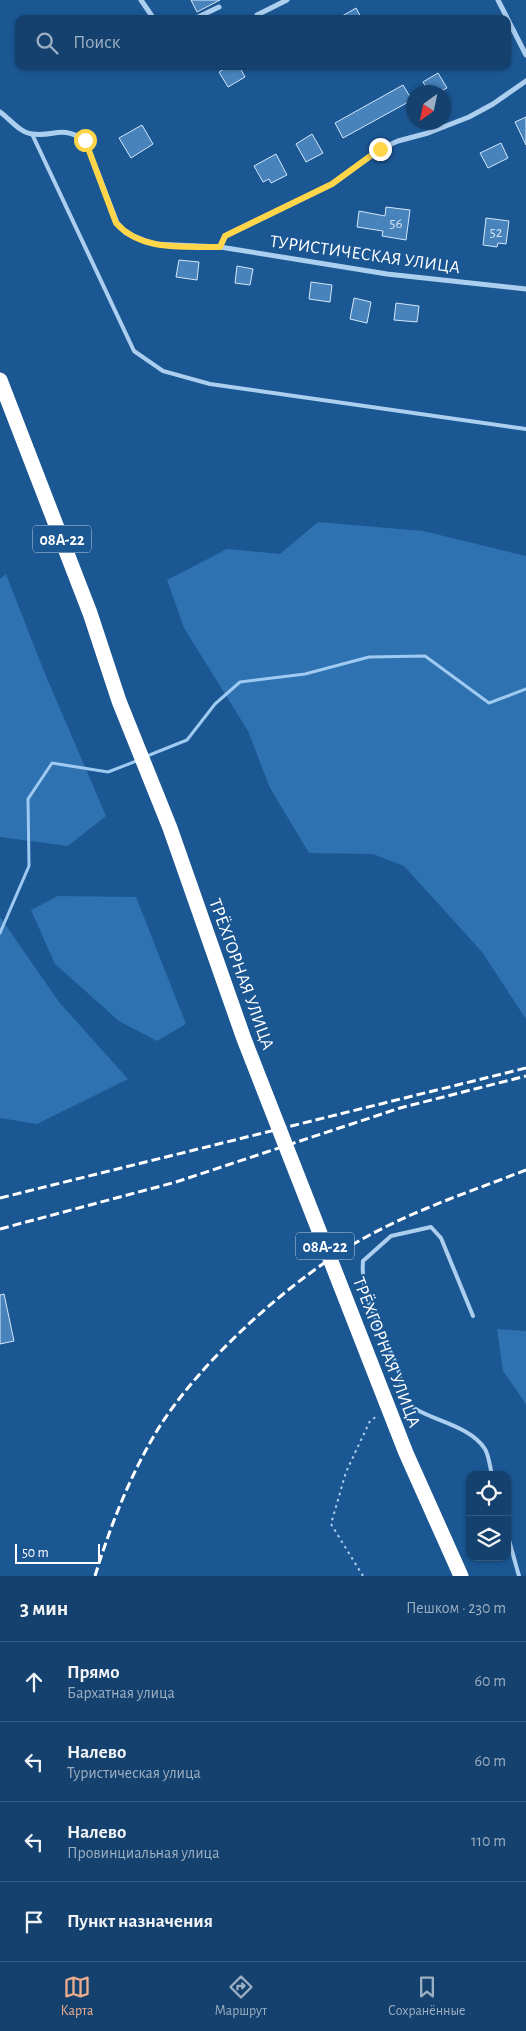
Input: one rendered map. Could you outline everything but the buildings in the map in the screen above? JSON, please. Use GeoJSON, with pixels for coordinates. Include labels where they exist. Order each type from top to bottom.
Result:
{"type":"FeatureCollection","features":[{"type":"Feature","properties":{"kind":"highway","name":"ТРЁХГОРНАЯ УЛИЦА"},"geometry":{"type":"LineString","coordinates":[[0,380],[90,613],[119,701],[170,828],[244,1039],[406,1453],[462,1576]]}},
{"type":"Feature","properties":{"kind":"street"},"geometry":{"type":"LineString","coordinates":[[141,0],[151,15]]}},
{"type":"Feature","properties":{"kind":"street"},"geometry":{"type":"LineString","coordinates":[[257,15],[287,0]]}},
{"type":"Feature","properties":{"kind":"street"},"geometry":{"type":"LineString","coordinates":[[498,0],[506,15]]}},
{"type":"Feature","properties":{"kind":"street"},"geometry":{"type":"LineString","coordinates":[[202,15],[219,7]]}},
{"type":"Feature","properties":{"kind":"street"},"geometry":{"type":"LineString","coordinates":[[511,26],[526,55]]}},
{"type":"Feature","properties":{"kind":"street"},"geometry":{"type":"LineString","coordinates":[[220,247],[225,236],[332,184],[380,149],[398,141],[428,134],[469,117],[526,81]]}},
{"type":"Feature","properties":{"kind":"street"},"geometry":{"type":"LineString","coordinates":[[0,112],[24,131],[32,134]]}},
{"type":"Feature","properties":{"kind":"street","name":"ТУРИСТИЧЕСКАЯ УЛИЦА"},"geometry":{"type":"LineString","coordinates":[[32,134],[64,130],[85,140],[116,223],[126,233],[153,244],[220,247],[387,274],[526,289]]}},
{"type":"Feature","properties":{"kind":"lane"},"geometry":{"type":"LineString","coordinates":[[32,134],[134,352],[163,371],[210,384],[526,429]]}},
{"type":"Feature","properties":{"kind":"lane"},"geometry":{"type":"LineString","coordinates":[[474,1316],[441,1238],[431,1227],[391,1236],[363,1261],[362,1280],[370,1308],[398,1371],[405,1399],[420,1412],[450,1422],[475,1438],[486,1450],[491,1471]]}},
{"type":"Feature","properties":{"kind":"lane"},"geometry":{"type":"LineString","coordinates":[[511,1547],[519,1576]]}},
{"type":"Feature","properties":{"kind":"path"},"geometry":{"type":"LineString","coordinates":[[363,1576],[331,1524],[346,1472],[370,1420],[384,1412]]}},
{"type":"Feature","properties":{"kind":"shaded area"},"geometry":{"type":"Polygon","coordinates":[[[318,522],[423,531],[526,556],[526,1019],[482,952],[404,866],[373,854],[309,853],[270,788],[248,731],[184,628],[167,580],[227,549],[280,554],[318,522]]]}},
{"type":"Feature","properties":{"kind":"shaded area"},"geometry":{"type":"Polygon","coordinates":[[[6,574],[45,674],[106,816],[68,846],[0,837],[0,579],[6,574]]]}},
{"type":"Feature","properties":{"kind":"shaded area"},"geometry":{"type":"Polygon","coordinates":[[[58,896],[136,897],[186,1024],[157,1041],[119,1021],[55,964],[31,910],[58,896]]]}},
{"type":"Feature","properties":{"kind":"shaded area"},"geometry":{"type":"Polygon","coordinates":[[[0,917],[59,1002],[128,1079],[37,1124],[0,1118],[0,917]]]}},
{"type":"Feature","properties":{"kind":"shaded area"},"geometry":{"type":"Polygon","coordinates":[[[497,1329],[526,1331],[526,1404],[503,1371],[497,1329]]]}},
{"type":"Feature","properties":{"kind":"waterway"},"geometry":{"type":"LineString","coordinates":[[147,756],[187,740],[215,704],[240,682],[305,674],[369,657],[425,656],[489,703],[526,689]]}},
{"type":"Feature","properties":{"kind":"waterway"},"geometry":{"type":"LineString","coordinates":[[0,933],[29,866],[28,799],[52,763],[108,772],[139,760]]}},
{"type":"Feature","properties":{"kind":"railway"},"geometry":{"type":"LineString","coordinates":[[0,1198],[526,1068]]}},
{"type":"Feature","properties":{"kind":"railway"},"geometry":{"type":"LineString","coordinates":[[0,1229],[176,1182],[400,1108],[526,1076]]}},
{"type":"Feature","properties":{"kind":"railway"},"geometry":{"type":"LineString","coordinates":[[95,1576],[121,1503],[155,1434],[173,1407],[196,1379],[249,1324],[309,1274],[366,1237],[425,1209],[526,1170]]}},
{"type":"Feature","properties":{"kind":"route"},"geometry":{"type":"LineString","coordinates":[[85,140],[116,223],[126,233],[138,240],[153,244],[220,247],[221,241],[225,236],[332,184],[366,157],[380,149]]}}]}
